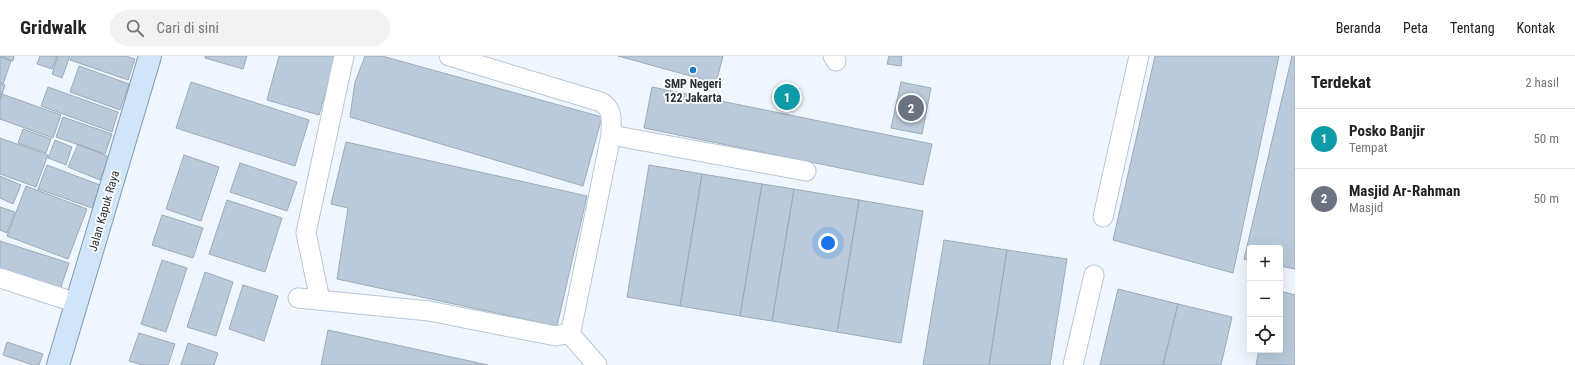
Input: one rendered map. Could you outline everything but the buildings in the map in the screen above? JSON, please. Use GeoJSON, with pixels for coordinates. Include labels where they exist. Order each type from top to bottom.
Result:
{"type":"FeatureCollection","features":[{"type":"Feature","properties":{"kind":"main road","name":"Jalan Kapuk Raya"},"geometry":{"type":"LineString","coordinates":[[58,365],[150,56]]}},
{"type":"Feature","properties":{"kind":"street"},"geometry":{"type":"LineString","coordinates":[[320,300],[306,233],[344,56]]}},
{"type":"Feature","properties":{"kind":"street"},"geometry":{"type":"LineString","coordinates":[[449,56],[601,102],[608,106],[612,115],[610,135],[572,326],[569,333]]}},
{"type":"Feature","properties":{"kind":"street"},"geometry":{"type":"LineString","coordinates":[[1103,216],[1139,56]]}},
{"type":"Feature","properties":{"kind":"street"},"geometry":{"type":"LineString","coordinates":[[610,135],[806,171]]}},
{"type":"Feature","properties":{"kind":"street"},"geometry":{"type":"LineString","coordinates":[[1072,365],[1094,275]]}},
{"type":"Feature","properties":{"kind":"street"},"geometry":{"type":"LineString","coordinates":[[0,278],[77,303]]}},
{"type":"Feature","properties":{"kind":"street"},"geometry":{"type":"LineString","coordinates":[[298,298],[429,311],[556,336],[569,333]]}},
{"type":"Feature","properties":{"kind":"street"},"geometry":{"type":"LineString","coordinates":[[569,333],[597,365]]}},
{"type":"Feature","properties":{"kind":"place","name":"SMP Negeri 122 Jakarta"},"geometry":{"type":"Point","coordinates":[693,70]}},
{"type":"Feature","properties":{"kind":"place","name":"Posko Banjir"},"geometry":{"type":"Point","coordinates":[787,97]}},
{"type":"Feature","properties":{"kind":"place","name":"Masjid Ar-Rahman"},"geometry":{"type":"Point","coordinates":[911,108]}}]}
